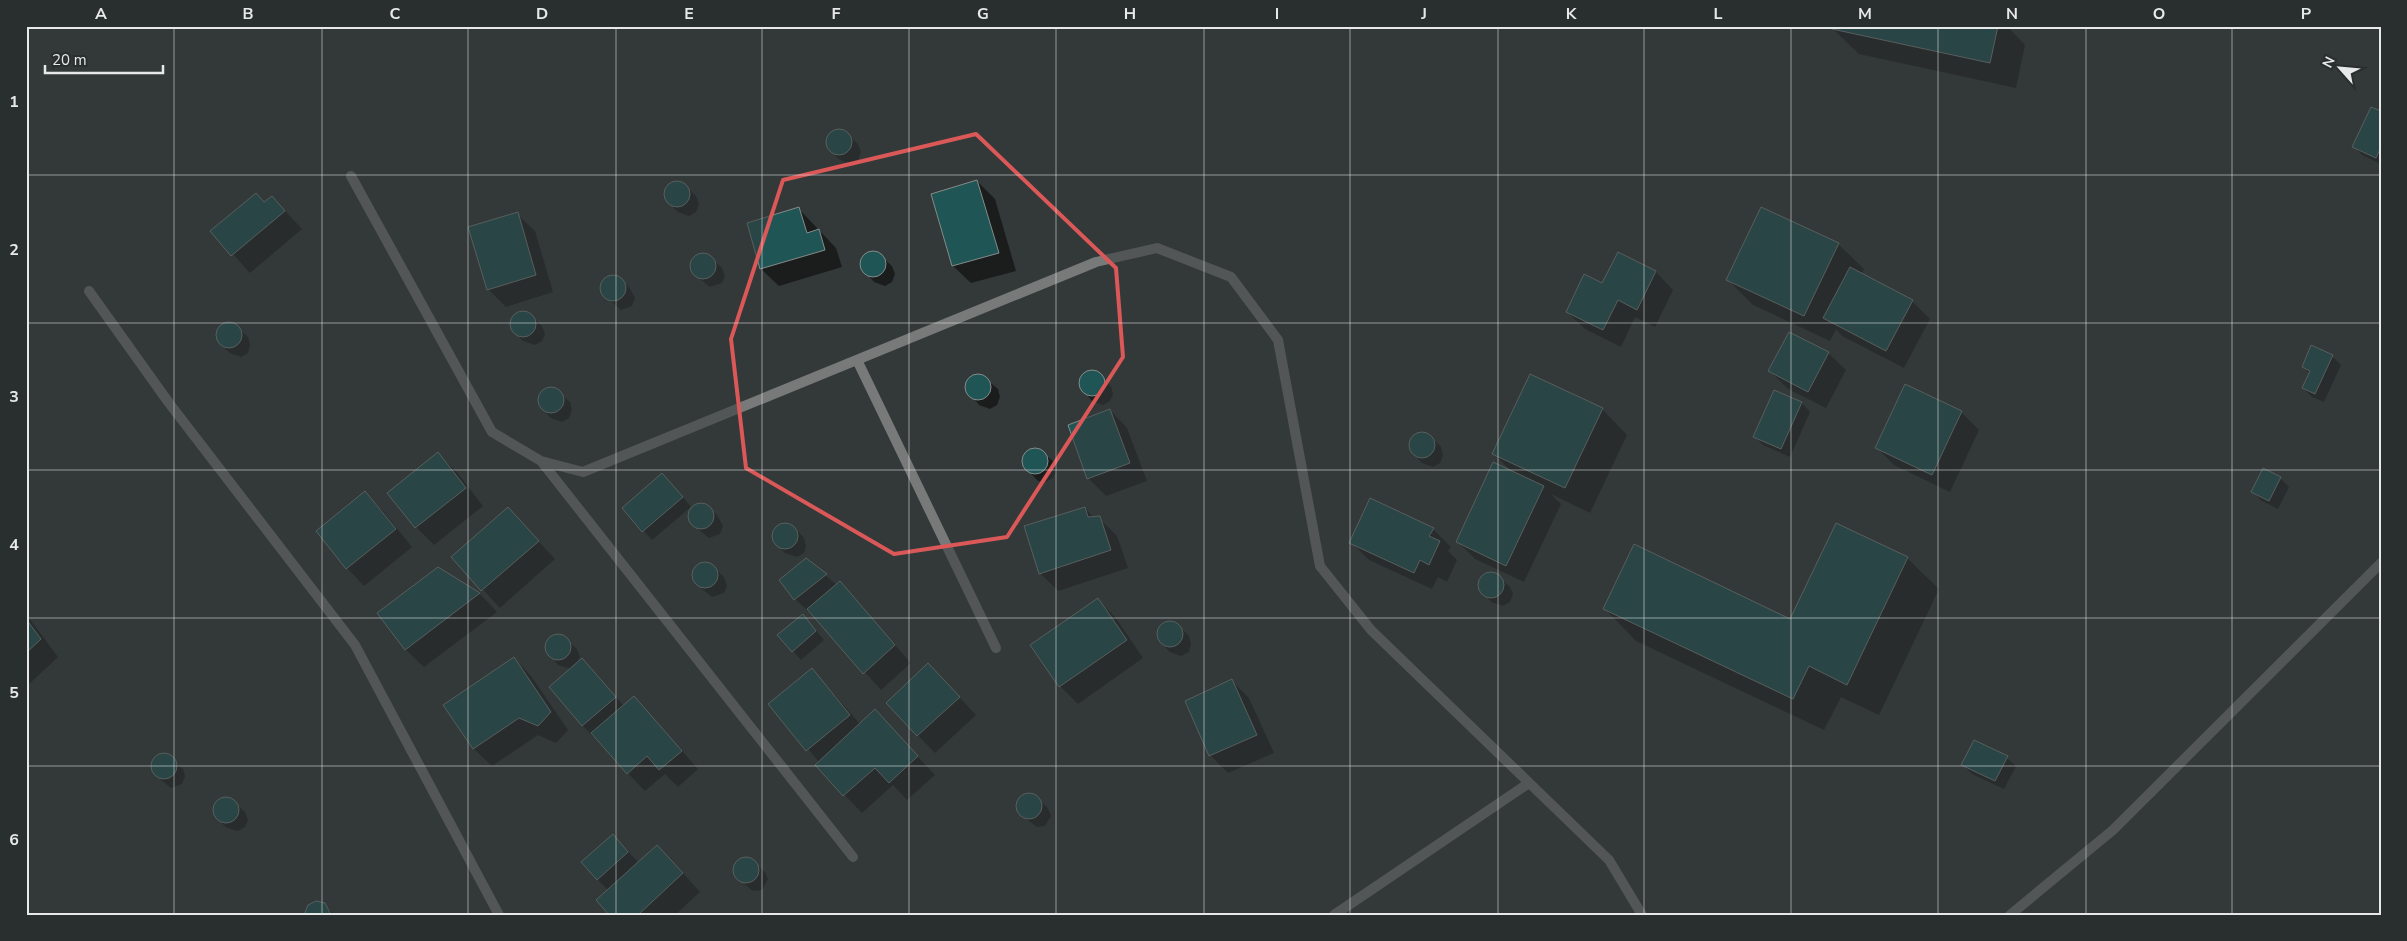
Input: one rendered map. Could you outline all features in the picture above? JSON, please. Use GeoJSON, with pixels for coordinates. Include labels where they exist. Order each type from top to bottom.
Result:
{"type":"FeatureCollection","features":[{"type":"Feature","properties":{"kind":"street"},"geometry":{"type":"LineString","coordinates":[[351,176],[492,432],[540,461],[582,472],[1096,262],[1157,248],[1231,277],[1278,340],[1320,566],[1371,630],[1609,860],[1642,915]]}},
{"type":"Feature","properties":{"kind":"street"},"geometry":{"type":"LineString","coordinates":[[89,291],[169,403],[355,645],[499,915]]}},
{"type":"Feature","properties":{"kind":"street"},"geometry":{"type":"LineString","coordinates":[[857,360],[996,648]]}},
{"type":"Feature","properties":{"kind":"street"},"geometry":{"type":"LineString","coordinates":[[540,461],[853,857]]}},
{"type":"Feature","properties":{"kind":"street"},"geometry":{"type":"LineString","coordinates":[[2010,915],[2120,823],[2381,563]]}},
{"type":"Feature","properties":{"kind":"street"},"geometry":{"type":"LineString","coordinates":[[1334,915],[1529,783]]}},
{"type":"Feature","properties":{"kind":"highlighted area"},"geometry":{"type":"Polygon","coordinates":[[[976,134],[1116,268],[1123,357],[1007,537],[894,554],[746,468],[731,339],[783,180],[976,134]]]}},
{"type":"Feature","properties":{"kind":"building"},"geometry":{"type":"Polygon","coordinates":[[[1832,26],[1998,26],[1990,63],[1832,29],[1832,26]]]}},
{"type":"Feature","properties":{"kind":"building"},"geometry":{"type":"Polygon","coordinates":[[[2371,107],[2381,111],[2381,147],[2376,158],[2352,147],[2371,107]]]}},
{"type":"Feature","properties":{"kind":"building"},"geometry":{"type":"Polygon","coordinates":[[[839,129],[848,133],[852,142],[848,151],[839,155],[830,151],[826,142],[830,133],[839,129]]]}},
{"type":"Feature","properties":{"kind":"building"},"geometry":{"type":"Polygon","coordinates":[[[977,180],[999,253],[952,266],[931,194],[977,180]]]}},
{"type":"Feature","properties":{"kind":"building"},"geometry":{"type":"Polygon","coordinates":[[[677,181],[686,185],[690,194],[686,203],[677,207],[668,203],[664,194],[668,185],[677,181]]]}},
{"type":"Feature","properties":{"kind":"building"},"geometry":{"type":"Polygon","coordinates":[[[256,193],[264,202],[272,196],[285,211],[231,256],[210,231],[256,193]]]}},
{"type":"Feature","properties":{"kind":"building"},"geometry":{"type":"Polygon","coordinates":[[[799,207],[807,233],[819,229],[825,250],[760,269],[747,223],[799,207]]]}},
{"type":"Feature","properties":{"kind":"building"},"geometry":{"type":"Polygon","coordinates":[[[1761,207],[1839,243],[1804,316],[1726,280],[1761,207]]]}},
{"type":"Feature","properties":{"kind":"building"},"geometry":{"type":"Polygon","coordinates":[[[518,212],[536,275],[487,290],[468,227],[518,212]]]}},
{"type":"Feature","properties":{"kind":"building"},"geometry":{"type":"Polygon","coordinates":[[[873,251],[882,255],[886,264],[882,273],[873,277],[864,273],[860,264],[864,255],[873,251]]]}},
{"type":"Feature","properties":{"kind":"building"},"geometry":{"type":"Polygon","coordinates":[[[1618,252],[1656,271],[1637,310],[1618,300],[1603,330],[1566,312],[1584,274],[1602,283],[1618,252]]]}},
{"type":"Feature","properties":{"kind":"building"},"geometry":{"type":"Polygon","coordinates":[[[703,253],[712,257],[716,266],[712,275],[703,279],[694,275],[690,266],[694,257],[703,253]]]}},
{"type":"Feature","properties":{"kind":"building"},"geometry":{"type":"Polygon","coordinates":[[[1850,267],[1913,300],[1886,351],[1823,318],[1850,267]]]}},
{"type":"Feature","properties":{"kind":"building"},"geometry":{"type":"Polygon","coordinates":[[[613,275],[622,279],[626,288],[622,297],[613,301],[604,297],[600,288],[604,279],[613,275]]]}},
{"type":"Feature","properties":{"kind":"building"},"geometry":{"type":"Polygon","coordinates":[[[523,311],[532,315],[536,324],[532,333],[523,337],[514,333],[510,324],[514,315],[523,311]]]}},
{"type":"Feature","properties":{"kind":"building"},"geometry":{"type":"Polygon","coordinates":[[[229,322],[238,326],[242,335],[238,344],[229,348],[220,344],[216,335],[220,326],[229,322]]]}},
{"type":"Feature","properties":{"kind":"building"},"geometry":{"type":"Polygon","coordinates":[[[1789,332],[1829,352],[1808,392],[1768,371],[1789,332]]]}},
{"type":"Feature","properties":{"kind":"building"},"geometry":{"type":"Polygon","coordinates":[[[2311,345],[2333,355],[2315,394],[2302,388],[2310,371],[2302,367],[2311,345]]]}},
{"type":"Feature","properties":{"kind":"building"},"geometry":{"type":"Polygon","coordinates":[[[1092,370],[1101,374],[1105,383],[1101,392],[1092,396],[1083,392],[1079,383],[1083,374],[1092,370]]]}},
{"type":"Feature","properties":{"kind":"building"},"geometry":{"type":"Polygon","coordinates":[[[978,374],[987,378],[991,387],[987,396],[978,400],[969,396],[965,387],[969,378],[978,374]]]}},
{"type":"Feature","properties":{"kind":"building"},"geometry":{"type":"Polygon","coordinates":[[[1530,374],[1603,408],[1565,488],[1492,454],[1530,374]]]}},
{"type":"Feature","properties":{"kind":"building"},"geometry":{"type":"Polygon","coordinates":[[[1905,384],[1962,411],[1932,475],[1875,448],[1905,384]]]}},
{"type":"Feature","properties":{"kind":"building"},"geometry":{"type":"Polygon","coordinates":[[[551,387],[560,391],[564,400],[560,409],[551,413],[542,409],[538,400],[542,391],[551,387]]]}},
{"type":"Feature","properties":{"kind":"building"},"geometry":{"type":"Polygon","coordinates":[[[1774,390],[1802,402],[1781,449],[1753,437],[1774,390]]]}},
{"type":"Feature","properties":{"kind":"building"},"geometry":{"type":"Polygon","coordinates":[[[1110,409],[1130,463],[1087,479],[1068,425],[1110,409]]]}},
{"type":"Feature","properties":{"kind":"building"},"geometry":{"type":"Polygon","coordinates":[[[1422,432],[1431,436],[1435,445],[1431,454],[1422,458],[1413,454],[1409,445],[1413,436],[1422,432]]]}},
{"type":"Feature","properties":{"kind":"building"},"geometry":{"type":"Polygon","coordinates":[[[1035,448],[1044,452],[1048,461],[1044,470],[1035,474],[1026,470],[1022,461],[1026,452],[1035,448]]]}},
{"type":"Feature","properties":{"kind":"building"},"geometry":{"type":"Polygon","coordinates":[[[438,452],[466,488],[415,528],[387,493],[438,452]]]}},
{"type":"Feature","properties":{"kind":"building"},"geometry":{"type":"Polygon","coordinates":[[[1493,462],[1544,486],[1506,566],[1456,542],[1493,462]]]}},
{"type":"Feature","properties":{"kind":"building"},"geometry":{"type":"Polygon","coordinates":[[[2263,468],[2281,477],[2269,501],[2251,492],[2263,468]]]}},
{"type":"Feature","properties":{"kind":"building"},"geometry":{"type":"Polygon","coordinates":[[[662,473],[683,497],[642,532],[622,508],[662,473]]]}},
{"type":"Feature","properties":{"kind":"building"},"geometry":{"type":"Polygon","coordinates":[[[365,491],[396,529],[346,569],[316,531],[365,491]]]}},
{"type":"Feature","properties":{"kind":"building"},"geometry":{"type":"Polygon","coordinates":[[[1370,498],[1434,528],[1429,536],[1440,541],[1429,565],[1420,560],[1414,573],[1349,543],[1370,498]]]}},
{"type":"Feature","properties":{"kind":"building"},"geometry":{"type":"Polygon","coordinates":[[[701,503],[710,507],[714,516],[710,525],[701,529],[692,525],[688,516],[692,507],[701,503]]]}},
{"type":"Feature","properties":{"kind":"building"},"geometry":{"type":"Polygon","coordinates":[[[508,507],[539,541],[481,591],[451,557],[508,507]]]}},
{"type":"Feature","properties":{"kind":"building"},"geometry":{"type":"Polygon","coordinates":[[[1085,507],[1088,517],[1100,516],[1111,550],[1039,574],[1024,526],[1085,507]]]}},
{"type":"Feature","properties":{"kind":"building"},"geometry":{"type":"Polygon","coordinates":[[[785,523],[794,527],[798,536],[794,545],[785,549],[776,545],[772,536],[776,527],[785,523]]]}},
{"type":"Feature","properties":{"kind":"building"},"geometry":{"type":"Polygon","coordinates":[[[1836,523],[1908,557],[1847,685],[1809,666],[1793,699],[1603,609],[1634,544],[1790,619],[1836,523]]]}},
{"type":"Feature","properties":{"kind":"building"},"geometry":{"type":"Polygon","coordinates":[[[806,558],[827,574],[794,600],[779,580],[806,558]]]}},
{"type":"Feature","properties":{"kind":"building"},"geometry":{"type":"Polygon","coordinates":[[[705,562],[714,566],[718,575],[714,584],[705,588],[696,584],[692,575],[696,566],[705,562]]]}},
{"type":"Feature","properties":{"kind":"building"},"geometry":{"type":"Polygon","coordinates":[[[438,567],[480,593],[405,650],[377,613],[438,567]]]}},
{"type":"Feature","properties":{"kind":"building"},"geometry":{"type":"Polygon","coordinates":[[[1491,572],[1500,576],[1504,585],[1500,594],[1491,598],[1482,594],[1478,585],[1482,576],[1491,572]]]}},
{"type":"Feature","properties":{"kind":"building"},"geometry":{"type":"Polygon","coordinates":[[[840,581],[895,645],[863,674],[807,609],[840,581]]]}},
{"type":"Feature","properties":{"kind":"building"},"geometry":{"type":"Polygon","coordinates":[[[1098,598],[1127,640],[1059,687],[1030,645],[1098,598]]]}},
{"type":"Feature","properties":{"kind":"building"},"geometry":{"type":"Polygon","coordinates":[[[803,614],[816,631],[792,652],[777,635],[803,614]]]}},
{"type":"Feature","properties":{"kind":"building"},"geometry":{"type":"Polygon","coordinates":[[[26,619],[41,639],[26,653],[26,619]]]}},
{"type":"Feature","properties":{"kind":"building"},"geometry":{"type":"Polygon","coordinates":[[[1170,621],[1179,625],[1183,634],[1179,643],[1170,647],[1161,643],[1157,634],[1161,625],[1170,621]]]}},
{"type":"Feature","properties":{"kind":"building"},"geometry":{"type":"Polygon","coordinates":[[[558,634],[567,638],[571,647],[567,656],[558,660],[549,656],[545,647],[549,638],[558,634]]]}},
{"type":"Feature","properties":{"kind":"building"},"geometry":{"type":"Polygon","coordinates":[[[514,657],[551,712],[538,726],[519,718],[473,749],[443,705],[514,657]]]}},
{"type":"Feature","properties":{"kind":"building"},"geometry":{"type":"Polygon","coordinates":[[[582,658],[616,697],[582,726],[549,687],[582,658]]]}},
{"type":"Feature","properties":{"kind":"building"},"geometry":{"type":"Polygon","coordinates":[[[928,663],[960,697],[917,736],[886,703],[928,663]]]}},
{"type":"Feature","properties":{"kind":"building"},"geometry":{"type":"Polygon","coordinates":[[[812,668],[850,715],[806,751],[768,704],[812,668]]]}},
{"type":"Feature","properties":{"kind":"building"},"geometry":{"type":"Polygon","coordinates":[[[1232,679],[1257,735],[1209,756],[1185,701],[1232,679]]]}},
{"type":"Feature","properties":{"kind":"building"},"geometry":{"type":"Polygon","coordinates":[[[634,696],[682,751],[659,770],[647,756],[627,774],[591,733],[634,696]]]}},
{"type":"Feature","properties":{"kind":"building"},"geometry":{"type":"Polygon","coordinates":[[[875,709],[918,756],[889,783],[875,768],[843,796],[815,765],[875,709]]]}},
{"type":"Feature","properties":{"kind":"building"},"geometry":{"type":"Polygon","coordinates":[[[1974,740],[2008,756],[1995,781],[1961,765],[1974,740]]]}},
{"type":"Feature","properties":{"kind":"building"},"geometry":{"type":"Polygon","coordinates":[[[164,753],[173,757],[177,766],[173,775],[164,779],[155,775],[151,766],[155,757],[164,753]]]}},
{"type":"Feature","properties":{"kind":"building"},"geometry":{"type":"Polygon","coordinates":[[[1029,793],[1038,797],[1042,806],[1038,815],[1029,819],[1020,815],[1016,806],[1020,797],[1029,793]]]}},
{"type":"Feature","properties":{"kind":"building"},"geometry":{"type":"Polygon","coordinates":[[[226,797],[235,801],[239,810],[235,819],[226,823],[217,819],[213,810],[217,801],[226,797]]]}},
{"type":"Feature","properties":{"kind":"building"},"geometry":{"type":"Polygon","coordinates":[[[613,834],[628,852],[597,880],[581,862],[613,834]]]}},
{"type":"Feature","properties":{"kind":"building"},"geometry":{"type":"Polygon","coordinates":[[[657,845],[683,873],[638,915],[609,915],[596,900],[657,845]]]}},
{"type":"Feature","properties":{"kind":"building"},"geometry":{"type":"Polygon","coordinates":[[[746,857],[755,861],[759,870],[755,879],[746,883],[737,879],[733,870],[737,861],[746,857]]]}},
{"type":"Feature","properties":{"kind":"building"},"geometry":{"type":"Polygon","coordinates":[[[316,901],[325,903],[331,915],[304,915],[308,905],[316,901]]]}}]}
